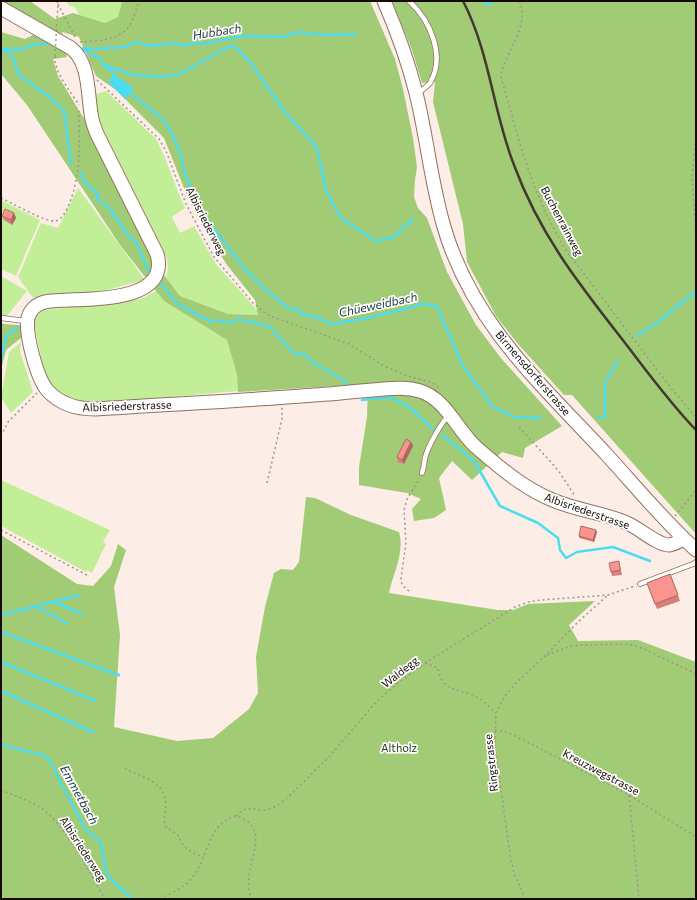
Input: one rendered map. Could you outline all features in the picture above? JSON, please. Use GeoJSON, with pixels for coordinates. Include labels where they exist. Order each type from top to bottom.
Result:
{"type":"FeatureCollection","features":[{"type":"Feature","properties":{"kind":"main road","name":"Birmensdorferstrasse"},"geometry":{"type":"LineString","coordinates":[[384,1],[405,56],[416,94],[437,200],[444,227],[463,277],[484,314],[517,359],[684,539],[696,550]]}},
{"type":"Feature","properties":{"kind":"main road"},"geometry":{"type":"LineString","coordinates":[[1,8],[72,48],[82,60],[94,126],[157,254],[158,268],[156,276],[152,282],[138,291],[101,298],[42,303],[34,308],[28,321]]}},
{"type":"Feature","properties":{"kind":"main road","name":"Albisriederstrasse"},"geometry":{"type":"LineString","coordinates":[[28,321],[35,366],[41,381],[52,395],[70,406],[95,409],[402,388],[422,392],[435,400],[449,414],[469,440],[520,482],[540,495],[557,502],[611,517],[630,524],[664,544],[672,544],[684,539]]}},
{"type":"Feature","properties":{"kind":"lane"},"geometry":{"type":"LineString","coordinates":[[409,1],[419,10],[428,25],[436,52],[434,70],[430,83],[416,94]]}},
{"type":"Feature","properties":{"kind":"lane"},"geometry":{"type":"LineString","coordinates":[[1,318],[28,321]]}},
{"type":"Feature","properties":{"kind":"lane"},"geometry":{"type":"LineString","coordinates":[[422,473],[425,458],[443,422],[449,414]]}},
{"type":"Feature","properties":{"kind":"lane"},"geometry":{"type":"LineString","coordinates":[[640,584],[696,562]]}},
{"type":"Feature","properties":{"kind":"path"},"geometry":{"type":"LineString","coordinates":[[57,1],[78,43],[100,41],[114,37],[126,30],[139,1]]}},
{"type":"Feature","properties":{"kind":"path","name":"Buchenrainweg"},"geometry":{"type":"LineString","coordinates":[[519,1],[522,9],[520,30],[502,70],[501,77],[520,144],[545,212],[564,249],[671,388],[696,417]]}},
{"type":"Feature","properties":{"kind":"path"},"geometry":{"type":"LineString","coordinates":[[1,198],[48,220],[59,220],[65,215],[73,191],[78,170],[80,106],[59,74],[54,59],[58,4]]}},
{"type":"Feature","properties":{"kind":"path","name":"Albisriederweg"},"geometry":{"type":"LineString","coordinates":[[85,73],[93,76],[159,139],[166,151],[186,204],[214,257],[253,303],[268,315],[349,344],[384,366],[408,376],[431,382],[438,387],[435,400]]}},
{"type":"Feature","properties":{"kind":"path"},"geometry":{"type":"LineString","coordinates":[[696,140],[692,176],[696,234]]}},
{"type":"Feature","properties":{"kind":"path"},"geometry":{"type":"LineString","coordinates":[[1,436],[8,422],[37,392]]}},
{"type":"Feature","properties":{"kind":"path"},"geometry":{"type":"LineString","coordinates":[[268,483],[282,419],[280,397]]}},
{"type":"Feature","properties":{"kind":"path"},"geometry":{"type":"LineString","coordinates":[[519,427],[558,470],[576,500],[577,508]]}},
{"type":"Feature","properties":{"kind":"path"},"geometry":{"type":"LineString","coordinates":[[409,591],[402,584],[401,578],[406,543],[404,510],[407,499],[419,481],[422,473]]}},
{"type":"Feature","properties":{"kind":"path"},"geometry":{"type":"LineString","coordinates":[[675,516],[696,490]]}},
{"type":"Feature","properties":{"kind":"path"},"geometry":{"type":"LineString","coordinates":[[1,530],[88,575]]}},
{"type":"Feature","properties":{"kind":"path"},"geometry":{"type":"LineString","coordinates":[[608,595],[640,584]]}},
{"type":"Feature","properties":{"kind":"path","name":"Ringstrasse"},"geometry":{"type":"LineString","coordinates":[[526,899],[514,874],[510,854],[495,746],[496,714],[504,697],[516,683],[578,622],[608,595]]}},
{"type":"Feature","properties":{"kind":"path","name":"Waldegg"},"geometry":{"type":"LineString","coordinates":[[160,899],[191,880],[199,868],[217,828],[222,822],[236,816],[245,809],[265,810],[272,808],[287,798],[329,757],[376,702],[425,663],[515,607],[528,602],[608,595]]}},
{"type":"Feature","properties":{"kind":"path"},"geometry":{"type":"LineString","coordinates":[[546,655],[568,647],[581,645],[628,644],[642,648],[696,674]]}},
{"type":"Feature","properties":{"kind":"path"},"geometry":{"type":"LineString","coordinates":[[425,663],[438,668],[439,675],[443,682],[451,688],[480,698],[496,714]]}},
{"type":"Feature","properties":{"kind":"path","name":"Kreuzwegstrasse"},"geometry":{"type":"LineString","coordinates":[[495,730],[507,732],[629,794],[696,837]]}},
{"type":"Feature","properties":{"kind":"path"},"geometry":{"type":"LineString","coordinates":[[125,768],[138,776],[151,780],[161,789],[165,797],[165,826],[179,836],[185,847],[196,855],[203,857]]}},
{"type":"Feature","properties":{"kind":"path","name":"Albisriederweg"},"geometry":{"type":"LineString","coordinates":[[1,790],[32,802],[47,812],[68,837],[105,899]]}},
{"type":"Feature","properties":{"kind":"path"},"geometry":{"type":"LineString","coordinates":[[629,794],[639,899]]}},
{"type":"Feature","properties":{"kind":"path"},"geometry":{"type":"LineString","coordinates":[[236,816],[248,821],[253,828],[255,836],[256,845],[249,877],[251,899]]}},
{"type":"Feature","properties":{"kind":"green space"},"geometry":{"type":"Polygon","coordinates":[[[1,1],[30,1],[55,19],[73,13],[105,23],[118,17],[122,1],[370,1],[395,59],[403,89],[417,167],[414,197],[418,208],[427,218],[447,272],[476,325],[500,357],[562,426],[525,448],[523,458],[502,452],[472,480],[452,461],[439,478],[446,510],[434,518],[414,521],[412,509],[421,499],[407,493],[359,485],[359,467],[367,417],[368,384],[238,392],[237,375],[227,340],[164,301],[120,245],[27,105],[1,74],[1,32],[25,39],[49,27],[1,1]],[[62,32],[67,57],[53,59],[58,76],[88,125],[151,258],[180,296],[228,314],[258,315],[255,300],[227,265],[202,225],[188,198],[164,138],[116,90],[96,76],[79,37],[62,32]]]}},
{"type":"Feature","properties":{"kind":"green space"},"geometry":{"type":"Polygon","coordinates":[[[66,1],[122,1],[118,17],[105,23],[79,15],[75,7],[69,6],[66,1]]]}},
{"type":"Feature","properties":{"kind":"green space"},"geometry":{"type":"Polygon","coordinates":[[[392,1],[696,1],[696,534],[572,395],[564,395],[518,344],[496,316],[467,262],[463,224],[433,102],[435,82],[422,83],[412,50],[392,1]]]}},
{"type":"Feature","properties":{"kind":"green space"},"geometry":{"type":"Polygon","coordinates":[[[106,91],[156,139],[185,208],[172,217],[180,233],[194,226],[216,264],[258,311],[259,315],[228,314],[180,296],[166,278],[168,269],[167,259],[101,126],[96,111],[95,94],[106,91]]]}},
{"type":"Feature","properties":{"kind":"green space"},"geometry":{"type":"Polygon","coordinates":[[[78,188],[145,280],[95,293],[49,295],[33,298],[18,277],[41,223],[58,228],[78,188]]]}},
{"type":"Feature","properties":{"kind":"green space"},"geometry":{"type":"Polygon","coordinates":[[[1,200],[40,220],[16,276],[1,269],[1,200]]]}},
{"type":"Feature","properties":{"kind":"green space"},"geometry":{"type":"Polygon","coordinates":[[[1,276],[27,291],[6,317],[1,314],[1,276]]]}},
{"type":"Feature","properties":{"kind":"green space"},"geometry":{"type":"Polygon","coordinates":[[[156,291],[164,301],[227,340],[237,375],[238,391],[89,404],[62,397],[45,376],[33,319],[44,310],[141,299],[156,291]]]}},
{"type":"Feature","properties":{"kind":"green space"},"geometry":{"type":"Polygon","coordinates":[[[1,324],[20,325],[22,337],[6,350],[1,370],[1,324]]]}},
{"type":"Feature","properties":{"kind":"green space"},"geometry":{"type":"Polygon","coordinates":[[[21,342],[20,351],[33,392],[11,413],[1,397],[9,352],[21,342]]]}},
{"type":"Feature","properties":{"kind":"green space"},"geometry":{"type":"Polygon","coordinates":[[[1,480],[110,530],[103,542],[106,544],[92,573],[87,570],[86,572],[1,526],[1,480]]]}},
{"type":"Feature","properties":{"kind":"green space","name":"Altholz"},"geometry":{"type":"Polygon","coordinates":[[[306,497],[315,498],[351,515],[399,532],[401,547],[400,555],[389,593],[498,610],[513,610],[528,604],[595,601],[569,625],[578,641],[638,640],[696,662],[696,899],[1,899],[1,535],[77,584],[93,586],[111,566],[118,544],[126,550],[114,587],[120,635],[114,727],[177,741],[213,738],[249,709],[258,693],[256,657],[265,607],[274,573],[281,569],[293,570],[299,562],[306,497]]]}},
{"type":"Feature","properties":{"kind":"water"},"geometry":{"type":"Polygon","coordinates":[[[113,74],[116,74],[116,76],[134,88],[125,99],[109,83],[113,74]]]}},
{"type":"Feature","properties":{"kind":"building"},"geometry":{"type":"Polygon","coordinates":[[[5,209],[14,213],[11,220],[2,216],[5,209]]]}},
{"type":"Feature","properties":{"kind":"building"},"geometry":{"type":"Polygon","coordinates":[[[406,439],[411,442],[402,460],[397,457],[406,439]]]}},
{"type":"Feature","properties":{"kind":"building"},"geometry":{"type":"Polygon","coordinates":[[[581,526],[596,530],[593,540],[579,536],[581,526]]]}},
{"type":"Feature","properties":{"kind":"building"},"geometry":{"type":"Polygon","coordinates":[[[619,561],[620,570],[611,572],[609,563],[619,561]]]}},
{"type":"Feature","properties":{"kind":"building"},"geometry":{"type":"Polygon","coordinates":[[[670,574],[678,595],[655,604],[647,583],[670,574]]]}},
{"type":"Feature","properties":{"kind":"waterway","name":"Hubbach"},"geometry":{"type":"LineString","coordinates":[[483,1],[486,4],[493,1]]}},
{"type":"Feature","properties":{"kind":"waterway","name":"Hubbach"},"geometry":{"type":"LineString","coordinates":[[83,48],[94,49],[125,47],[138,42],[150,46],[176,43],[184,46],[244,36],[283,37],[297,32],[330,35],[356,34]]}},
{"type":"Feature","properties":{"kind":"waterway","name":"Hubbach"},"geometry":{"type":"LineString","coordinates":[[3,49],[22,49],[33,45],[51,43]]}},
{"type":"Feature","properties":{"kind":"waterway"},"geometry":{"type":"LineString","coordinates":[[104,65],[134,75],[162,77],[180,74],[226,48],[234,46],[250,62],[285,112],[317,148],[326,190],[341,218],[376,241],[392,238],[413,219]]}},
{"type":"Feature","properties":{"kind":"waterway"},"geometry":{"type":"LineString","coordinates":[[1,49],[13,56],[18,74],[64,110],[71,164]]}},
{"type":"Feature","properties":{"kind":"waterway"},"geometry":{"type":"LineString","coordinates":[[83,49],[98,57],[104,65],[115,74]]}},
{"type":"Feature","properties":{"kind":"waterway","name":"Chüeweidbach"},"geometry":{"type":"LineString","coordinates":[[130,93],[164,120],[181,155],[184,171],[201,212],[245,269],[265,289],[288,308],[298,310],[303,315],[314,316],[332,324],[363,319],[421,304],[436,305],[463,366],[492,406],[514,417],[541,418]]}},
{"type":"Feature","properties":{"kind":"waterway"},"geometry":{"type":"LineString","coordinates":[[81,173],[85,183],[98,194],[96,198],[113,211],[112,216],[117,218],[127,234],[136,242],[149,272]]}},
{"type":"Feature","properties":{"kind":"waterway"},"geometry":{"type":"LineString","coordinates":[[162,284],[179,305],[182,305],[188,311],[191,310],[198,316],[206,318],[210,322],[214,320],[230,323],[238,319],[269,326],[294,353],[306,355],[312,362],[344,380],[350,387]]}},
{"type":"Feature","properties":{"kind":"waterway"},"geometry":{"type":"LineString","coordinates":[[637,336],[654,325],[696,291]]}},
{"type":"Feature","properties":{"kind":"waterway"},"geometry":{"type":"LineString","coordinates":[[1,360],[6,336],[17,328]]}},
{"type":"Feature","properties":{"kind":"waterway"},"geometry":{"type":"LineString","coordinates":[[598,417],[605,417],[605,383],[618,360]]}},
{"type":"Feature","properties":{"kind":"waterway"},"geometry":{"type":"LineString","coordinates":[[362,400],[389,397],[408,406],[433,429]]}},
{"type":"Feature","properties":{"kind":"waterway"},"geometry":{"type":"LineString","coordinates":[[442,435],[474,461],[500,506],[538,523],[558,538],[560,550],[566,558],[577,552],[613,547],[650,561]]}},
{"type":"Feature","properties":{"kind":"waterway"},"geometry":{"type":"LineString","coordinates":[[1,615],[80,595]]}},
{"type":"Feature","properties":{"kind":"waterway"},"geometry":{"type":"LineString","coordinates":[[54,602],[82,614]]}},
{"type":"Feature","properties":{"kind":"waterway"},"geometry":{"type":"LineString","coordinates":[[36,607],[67,623]]}},
{"type":"Feature","properties":{"kind":"waterway"},"geometry":{"type":"LineString","coordinates":[[1,632],[119,675]]}},
{"type":"Feature","properties":{"kind":"waterway"},"geometry":{"type":"LineString","coordinates":[[1,662],[96,701]]}},
{"type":"Feature","properties":{"kind":"waterway"},"geometry":{"type":"LineString","coordinates":[[1,691],[93,732]]}},
{"type":"Feature","properties":{"kind":"waterway","name":"Emmetbach"},"geometry":{"type":"LineString","coordinates":[[1,744],[44,755],[50,761],[86,830],[100,841],[107,875],[132,899]]}},
{"type":"Feature","properties":{"kind":"railway"},"geometry":{"type":"LineString","coordinates":[[463,1],[479,41],[507,145],[524,190],[535,213],[561,256],[590,298],[658,386],[696,430]]}}]}
